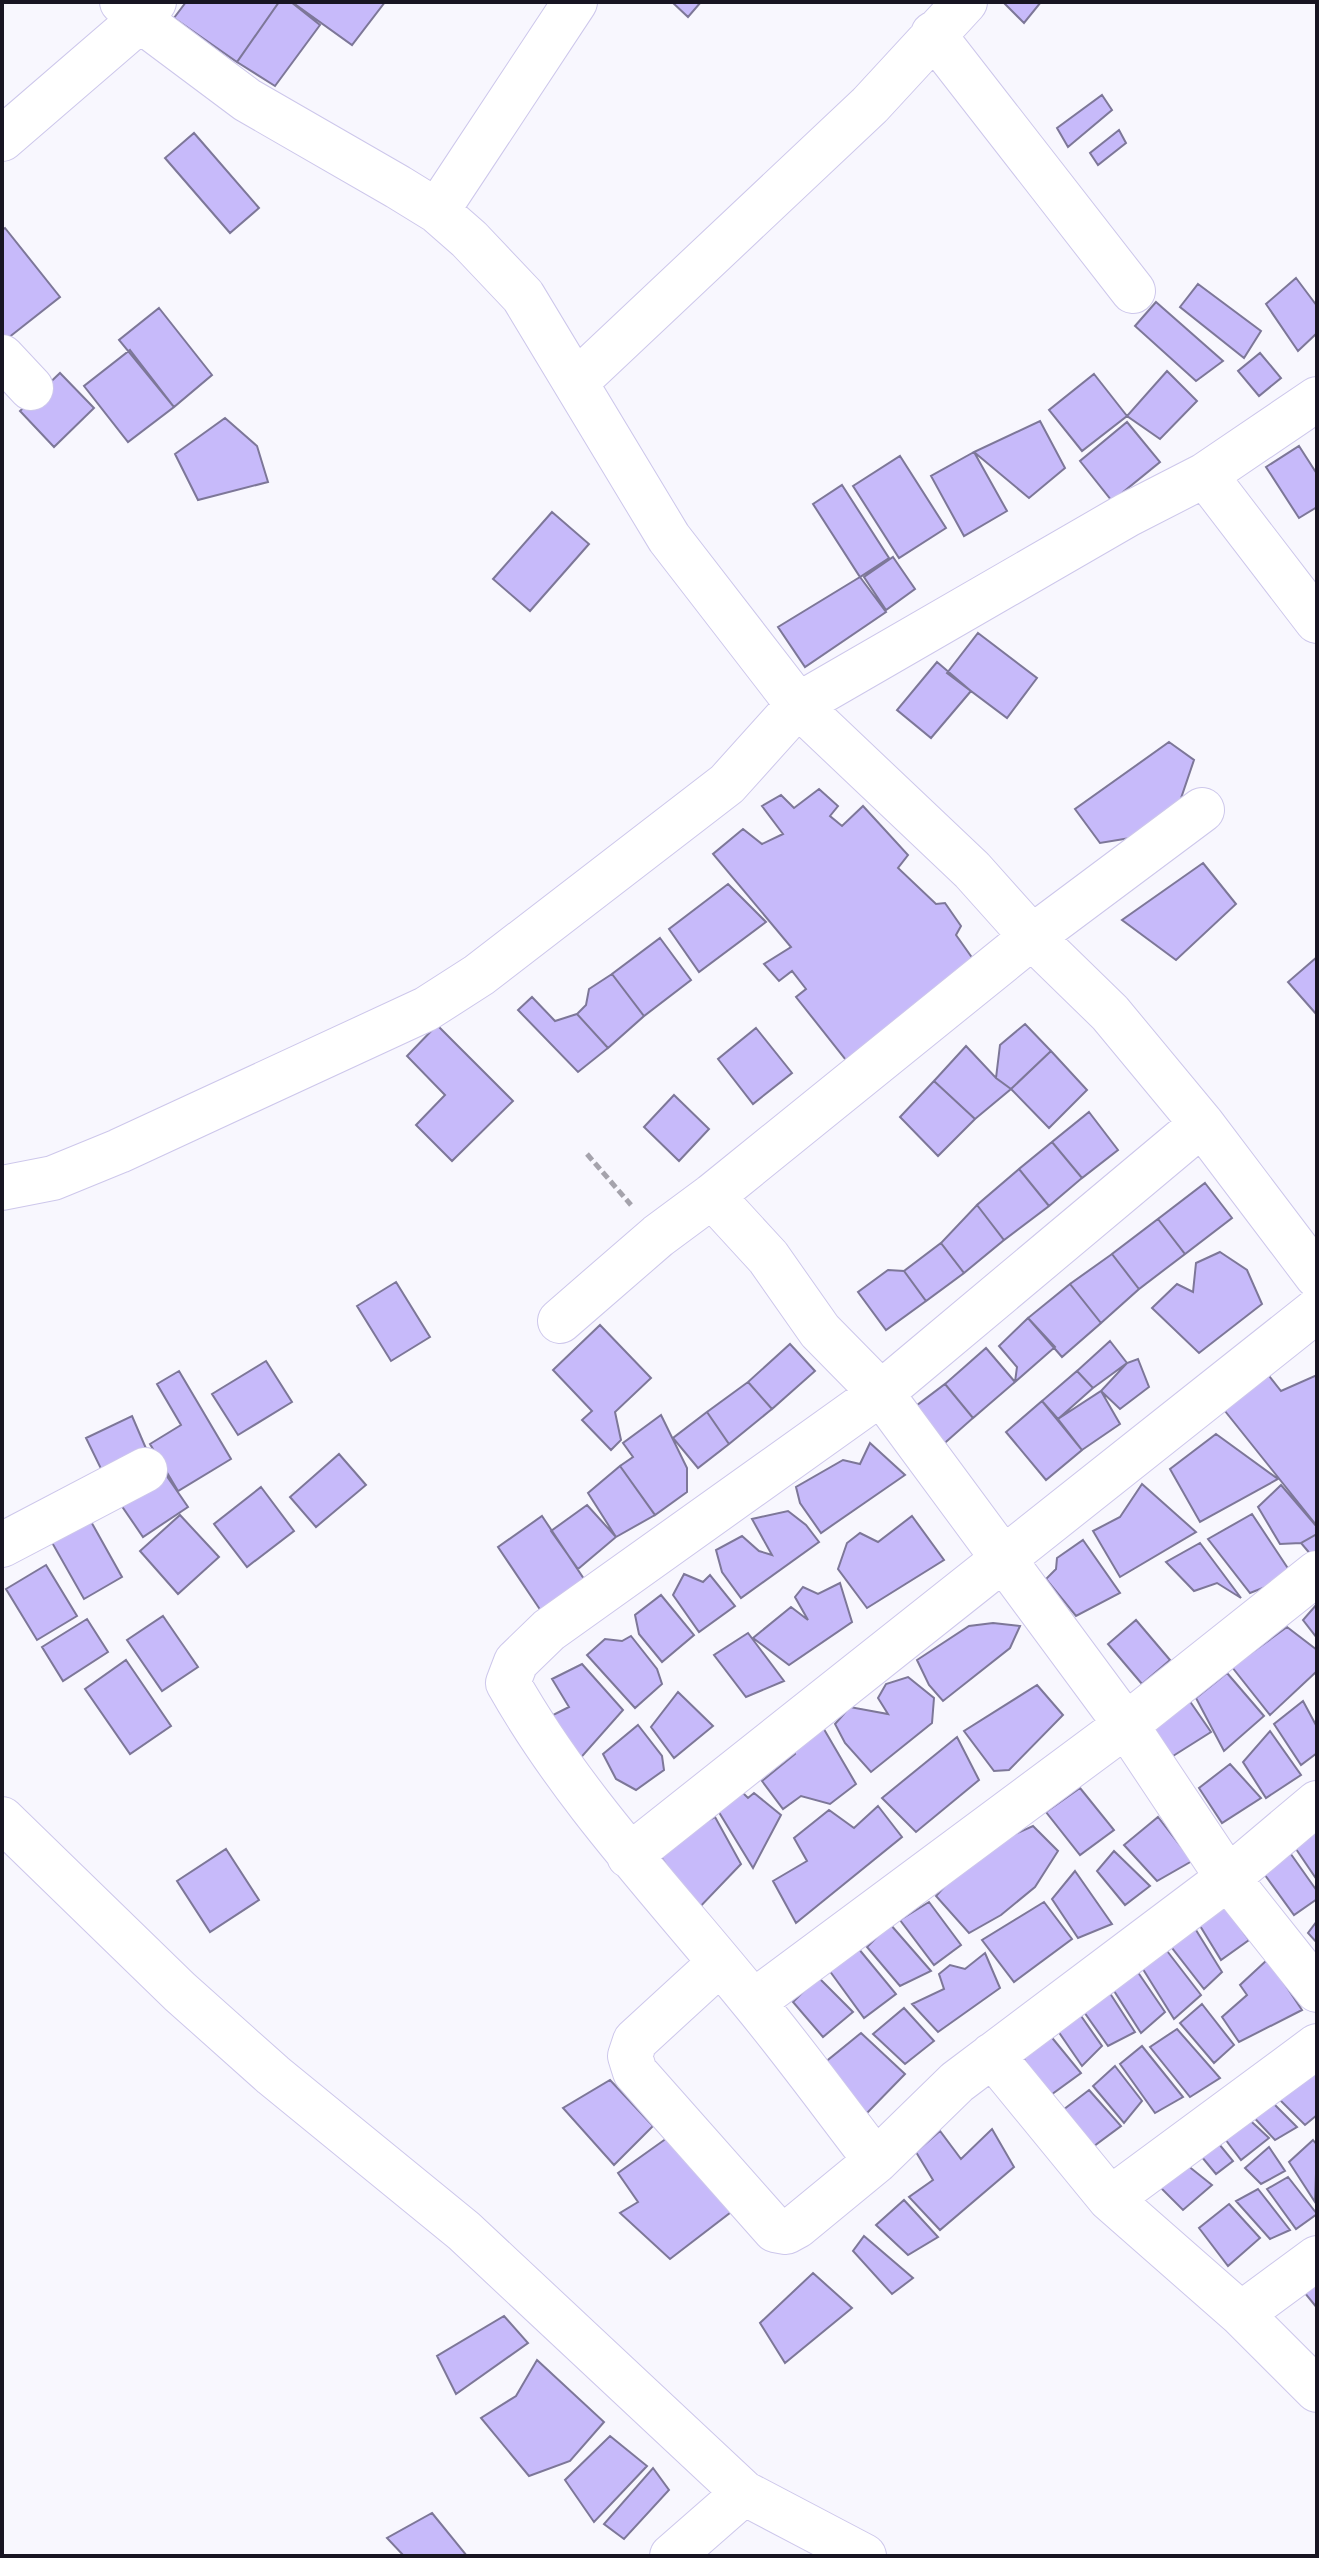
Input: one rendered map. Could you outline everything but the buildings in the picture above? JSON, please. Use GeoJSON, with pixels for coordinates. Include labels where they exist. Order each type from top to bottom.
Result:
{"type":"FeatureCollection","features":[{"type":"Feature","properties":{"kind":"street"},"geometry":{"type":"LineString","coordinates":[[437,211],[575,2]]}},
{"type":"Feature","properties":{"kind":"street"},"geometry":{"type":"LineString","coordinates":[[576,382],[870,105],[965,2]]}},
{"type":"Feature","properties":{"kind":"street"},"geometry":{"type":"LineString","coordinates":[[2,139],[139,8],[247,100],[437,211],[469,239],[523,296],[669,538],[798,705],[972,870],[1032,937],[1110,1013],[1202,1124],[1317,1276]]}},
{"type":"Feature","properties":{"kind":"street"},"geometry":{"type":"LineString","coordinates":[[933,34],[1133,291]]}},
{"type":"Feature","properties":{"kind":"street"},"geometry":{"type":"LineString","coordinates":[[2,1188],[53,1178],[119,1151],[426,1009],[479,975],[727,784],[798,705],[1127,515],[1205,475],[1317,399]]}},
{"type":"Feature","properties":{"kind":"street"},"geometry":{"type":"LineString","coordinates":[[1205,475],[1317,621]]}},
{"type":"Feature","properties":{"kind":"street"},"geometry":{"type":"LineString","coordinates":[[560,1321],[658,1236],[712,1196],[1032,937],[1202,810]]}},
{"type":"Feature","properties":{"kind":"street"},"geometry":{"type":"LineString","coordinates":[[876,2161],[753,2002],[629,1856],[524,1711],[508,1683],[516,1662],[549,1630],[881,1393],[1202,1124]]}},
{"type":"Feature","properties":{"kind":"street"},"geometry":{"type":"LineString","coordinates":[[712,1196],[768,1257],[820,1331],[881,1393],[1126,1725],[1228,1878],[1317,1990]]}},
{"type":"Feature","properties":{"kind":"street"},"geometry":{"type":"LineString","coordinates":[[629,1856],[1317,1310]]}},
{"type":"Feature","properties":{"kind":"street"},"geometry":{"type":"LineString","coordinates":[[2,1545],[145,1470]]}},
{"type":"Feature","properties":{"kind":"street"},"geometry":{"type":"LineString","coordinates":[[753,2002],[1126,1725],[1317,1573]]}},
{"type":"Feature","properties":{"kind":"street"},"geometry":{"type":"LineString","coordinates":[[720,1963],[635,2041],[630,2056],[635,2072],[775,2230],[786,2232],[876,2161],[957,2082],[1228,1878],[1317,1803]]}},
{"type":"Feature","properties":{"kind":"street"},"geometry":{"type":"LineString","coordinates":[[2,1819],[192,2002],[273,2075],[464,2231],[744,2493],[864,2556]]}},
{"type":"Feature","properties":{"kind":"street"},"geometry":{"type":"LineString","coordinates":[[1110,2199],[1317,2046]]}},
{"type":"Feature","properties":{"kind":"street"},"geometry":{"type":"LineString","coordinates":[[992,2055],[1110,2199],[1241,2314],[1317,2390]]}},
{"type":"Feature","properties":{"kind":"street"},"geometry":{"type":"LineString","coordinates":[[1241,2314],[1317,2258]]}},
{"type":"Feature","properties":{"kind":"street"},"geometry":{"type":"LineString","coordinates":[[672,2556],[744,2493]]}},
{"type":"Feature","properties":{"kind":"path"},"geometry":{"type":"LineString","coordinates":[[587,1154],[658,1236]]}}]}
